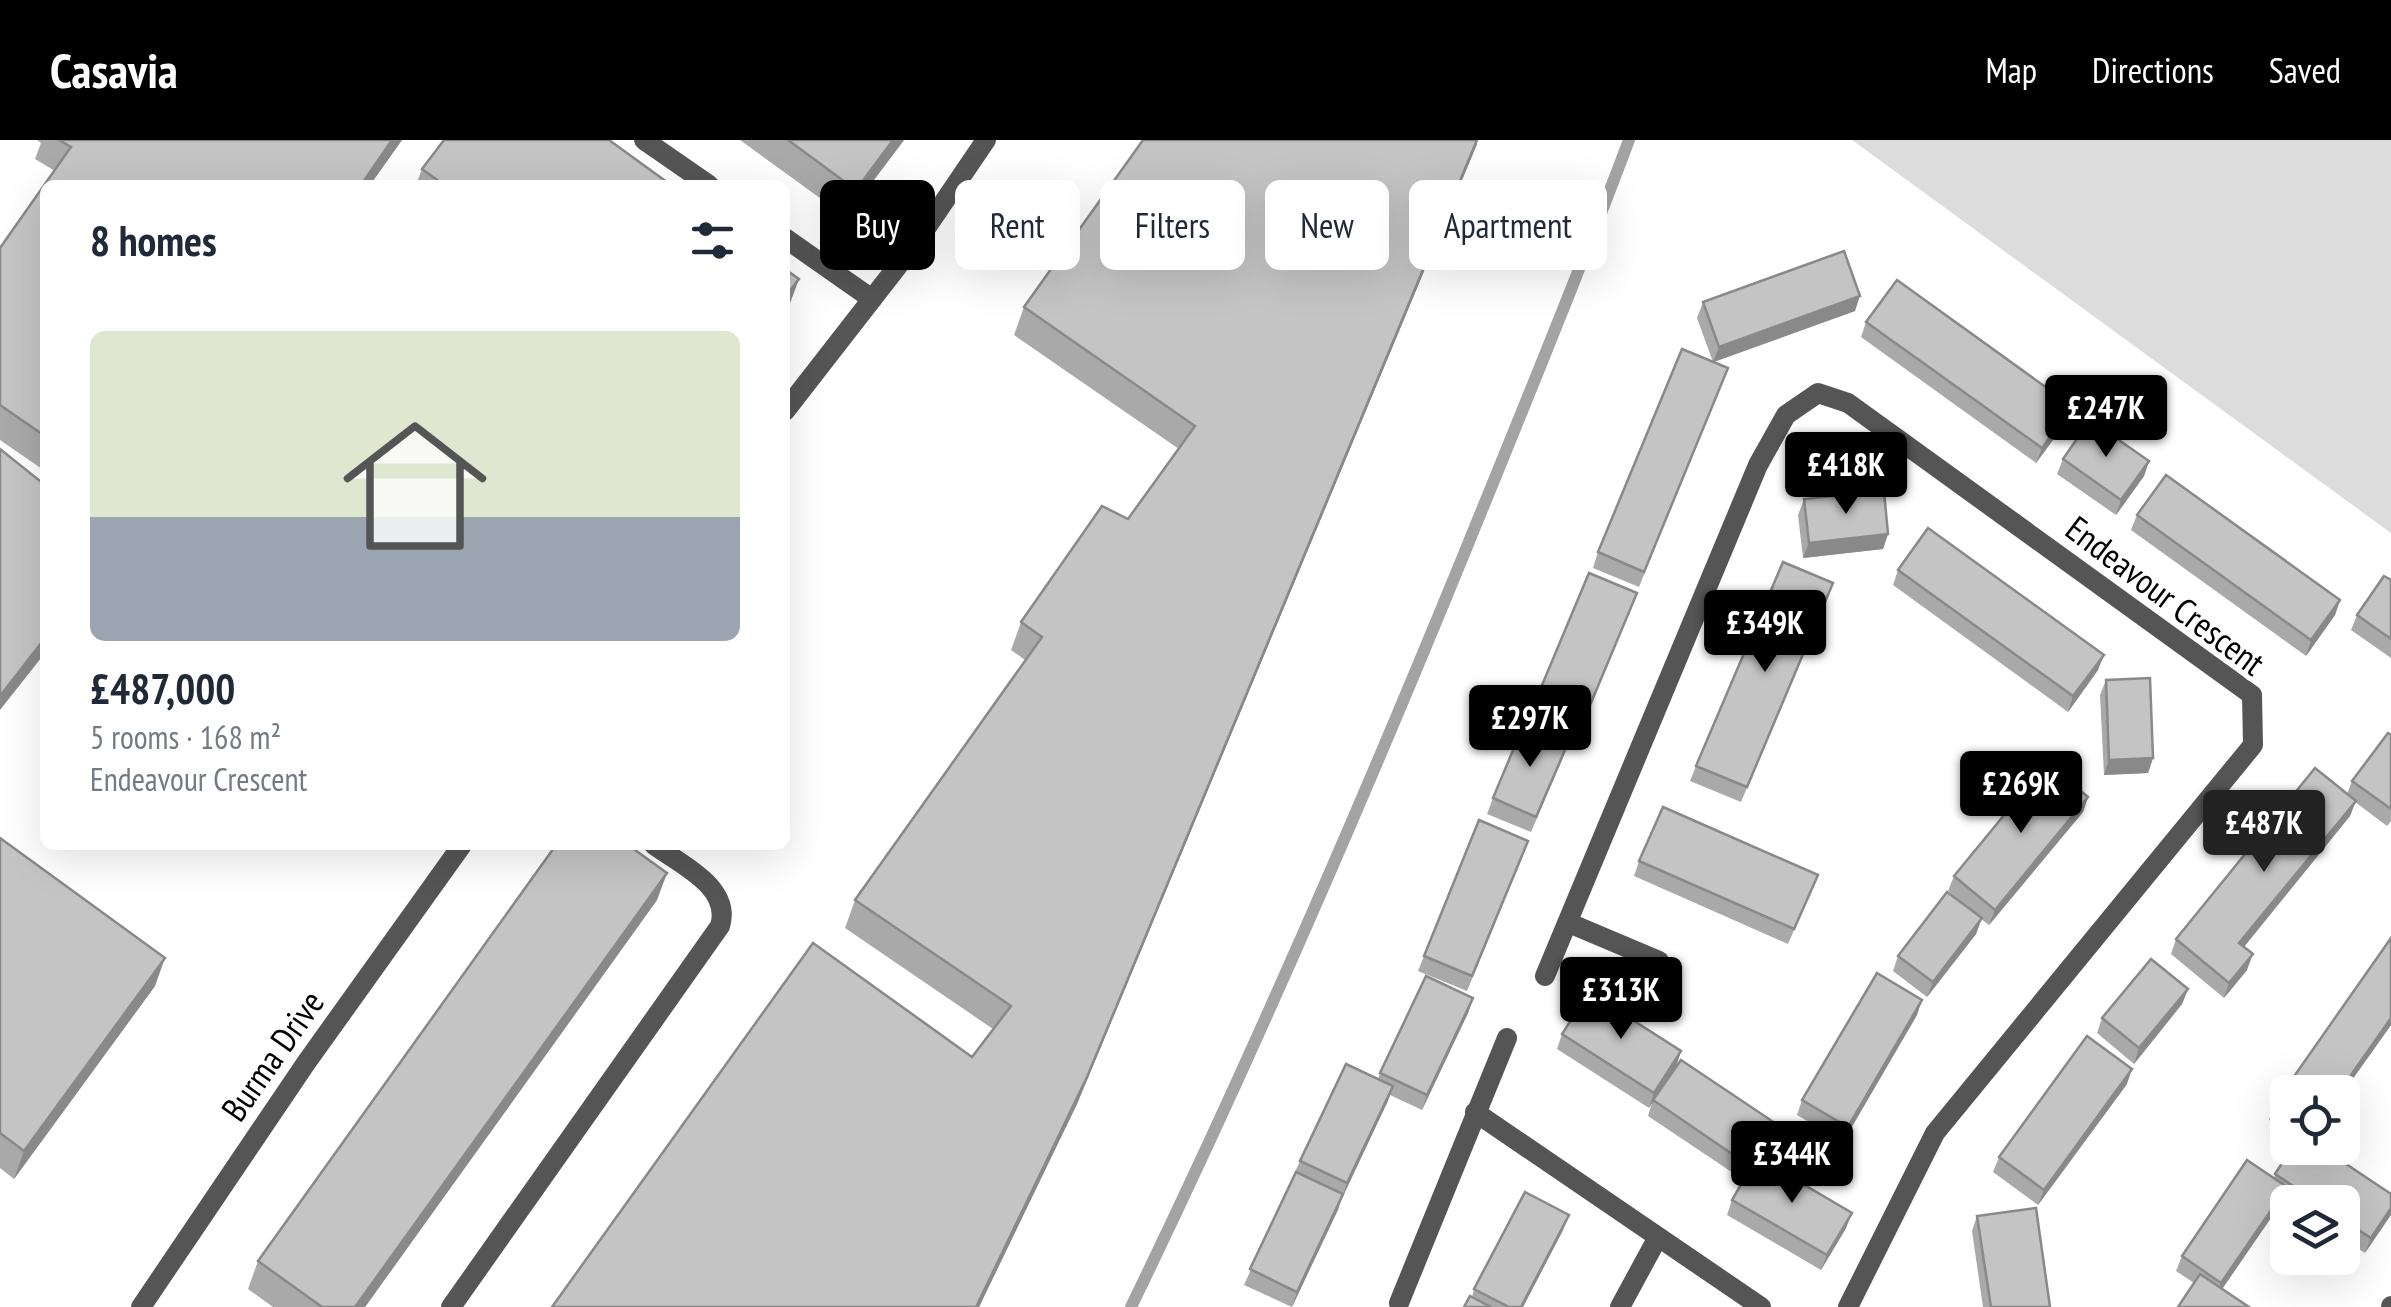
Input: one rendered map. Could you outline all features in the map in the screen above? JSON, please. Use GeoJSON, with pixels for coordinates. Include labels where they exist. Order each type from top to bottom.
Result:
{"type":"FeatureCollection","features":[{"type":"Feature","properties":{"kind":"street"},"geometry":{"type":"LineString","coordinates":[[644,140],[702,180]]}},
{"type":"Feature","properties":{"kind":"street"},"geometry":{"type":"LineString","coordinates":[[790,405],[918,240],[986,140]]}},
{"type":"Feature","properties":{"kind":"street"},"geometry":{"type":"LineString","coordinates":[[790,242],[872,299]]}},
{"type":"Feature","properties":{"kind":"street","name":"Endeavour Crescent"},"geometry":{"type":"LineString","coordinates":[[1545,976],[1758,465],[1786,415],[1818,394],[1848,403],[2252,695],[2254,745],[1935,1132],[1848,1307]]}},
{"type":"Feature","properties":{"kind":"street","name":"Burma Drive"},"geometry":{"type":"LineString","coordinates":[[141,1307],[306,1064],[458,850]]}},
{"type":"Feature","properties":{"kind":"street"},"geometry":{"type":"LineString","coordinates":[[451,1307],[720,926],[723,907],[713,890],[661,850]]}},
{"type":"Feature","properties":{"kind":"street"},"geometry":{"type":"LineString","coordinates":[[1569,923],[1659,961]]}},
{"type":"Feature","properties":{"kind":"street"},"geometry":{"type":"LineString","coordinates":[[1400,1303],[1507,1038]]}},
{"type":"Feature","properties":{"kind":"street"},"geometry":{"type":"LineString","coordinates":[[1475,1112],[1761,1307]]}},
{"type":"Feature","properties":{"kind":"street"},"geometry":{"type":"LineString","coordinates":[[1620,1307],[1658,1237]]}},
{"type":"Feature","properties":{"kind":"shaded area"},"geometry":{"type":"Polygon","coordinates":[[[1852,140],[2391,140],[2391,533],[1852,140]]]}},
{"type":"Feature","properties":{"kind":"building"},"geometry":{"type":"Polygon","coordinates":[[[59,140],[392,140],[364,180],[48,180],[71,147],[59,140]]]}},
{"type":"Feature","properties":{"kind":"building"},"geometry":{"type":"Polygon","coordinates":[[[444,140],[609,140],[664,180],[437,180],[422,169],[444,140]]]}},
{"type":"Feature","properties":{"kind":"building"},"geometry":{"type":"Polygon","coordinates":[[[788,140],[893,140],[863,180],[842,180],[788,140]]]}},
{"type":"Feature","properties":{"kind":"building"},"geometry":{"type":"Polygon","coordinates":[[[1143,140],[1477,140],[1460,180],[1409,180],[1409,270],[1423,270],[1087,1077],[976,1307],[552,1307],[813,943],[972,1057],[1011,1006],[855,900],[1042,637],[1021,622],[1102,506],[1128,519],[1195,426],[1024,307],[1050,270],[1080,270],[1080,228],[1100,200],[1100,270],[1245,270],[1245,180],[1114,180],[1143,140]]]}},
{"type":"Feature","properties":{"kind":"building"},"geometry":{"type":"Polygon","coordinates":[[[40,191],[40,433],[0,405],[0,248],[40,191]]]}},
{"type":"Feature","properties":{"kind":"building"},"geometry":{"type":"Polygon","coordinates":[[[1844,251],[1860,296],[1719,347],[1703,302],[1844,251]]]}},
{"type":"Feature","properties":{"kind":"building"},"geometry":{"type":"Polygon","coordinates":[[[790,273],[799,279],[790,291],[790,273]]]}},
{"type":"Feature","properties":{"kind":"building"},"geometry":{"type":"Polygon","coordinates":[[[1897,280],[2072,406],[2042,448],[1866,322],[1897,280]]]}},
{"type":"Feature","properties":{"kind":"building"},"geometry":{"type":"Polygon","coordinates":[[[1682,349],[1728,368],[1644,572],[1598,552],[1682,349]]]}},
{"type":"Feature","properties":{"kind":"building"},"geometry":{"type":"Polygon","coordinates":[[[2090,420],[2149,461],[2121,500],[2063,459],[2090,420]]]}},
{"type":"Feature","properties":{"kind":"building"},"geometry":{"type":"Polygon","coordinates":[[[0,449],[40,481],[40,644],[0,696],[0,449]]]}},
{"type":"Feature","properties":{"kind":"building"},"geometry":{"type":"Polygon","coordinates":[[[2166,475],[2340,600],[2311,640],[2137,515],[2166,475]]]}},
{"type":"Feature","properties":{"kind":"building"},"geometry":{"type":"Polygon","coordinates":[[[1884,491],[1888,534],[1809,543],[1804,499],[1884,491]]]}},
{"type":"Feature","properties":{"kind":"building"},"geometry":{"type":"Polygon","coordinates":[[[1928,528],[2104,655],[2073,696],[1898,570],[1928,528]]]}},
{"type":"Feature","properties":{"kind":"building"},"geometry":{"type":"Polygon","coordinates":[[[1783,562],[1833,583],[1747,787],[1696,766],[1783,562]]]}},
{"type":"Feature","properties":{"kind":"building"},"geometry":{"type":"Polygon","coordinates":[[[1589,573],[1637,593],[1580,729],[1532,709],[1589,573]]]}},
{"type":"Feature","properties":{"kind":"building"},"geometry":{"type":"Polygon","coordinates":[[[2384,576],[2391,580],[2391,639],[2357,615],[2384,576]]]}},
{"type":"Feature","properties":{"kind":"building"},"geometry":{"type":"Polygon","coordinates":[[[2150,678],[2153,758],[2109,760],[2106,680],[2150,678]]]}},
{"type":"Feature","properties":{"kind":"building"},"geometry":{"type":"Polygon","coordinates":[[[1524,724],[1568,743],[1536,817],[1493,798],[1524,724]]]}},
{"type":"Feature","properties":{"kind":"building"},"geometry":{"type":"Polygon","coordinates":[[[2388,733],[2391,735],[2391,809],[2352,781],[2388,733]]]}},
{"type":"Feature","properties":{"kind":"building"},"geometry":{"type":"Polygon","coordinates":[[[2047,763],[2088,797],[1995,910],[1954,876],[2047,763]]]}},
{"type":"Feature","properties":{"kind":"building"},"geometry":{"type":"Polygon","coordinates":[[[2315,768],[2356,801],[2239,943],[2253,954],[2229,983],[2176,939],[2315,768]]]}},
{"type":"Feature","properties":{"kind":"building"},"geometry":{"type":"Polygon","coordinates":[[[1663,807],[1818,875],[1794,929],[1639,861],[1663,807]]]}},
{"type":"Feature","properties":{"kind":"building"},"geometry":{"type":"Polygon","coordinates":[[[1479,820],[1528,841],[1472,976],[1424,956],[1479,820]]]}},
{"type":"Feature","properties":{"kind":"building"},"geometry":{"type":"Polygon","coordinates":[[[0,838],[165,958],[24,1151],[0,1133],[0,838]]]}},
{"type":"Feature","properties":{"kind":"building"},"geometry":{"type":"Polygon","coordinates":[[[552,850],[635,850],[667,873],[355,1307],[322,1307],[258,1261],[552,850]]]}},
{"type":"Feature","properties":{"kind":"building"},"geometry":{"type":"Polygon","coordinates":[[[1947,892],[1982,918],[1933,982],[1898,956],[1947,892]]]}},
{"type":"Feature","properties":{"kind":"building"},"geometry":{"type":"Polygon","coordinates":[[[2391,938],[2391,1018],[2351,1075],[2295,1075],[2391,938]]]}},
{"type":"Feature","properties":{"kind":"building"},"geometry":{"type":"Polygon","coordinates":[[[2151,959],[2188,989],[2139,1048],[2102,1018],[2151,959]]]}},
{"type":"Feature","properties":{"kind":"building"},"geometry":{"type":"Polygon","coordinates":[[[1877,973],[1922,1000],[1848,1127],[1802,1100],[1877,973]]]}},
{"type":"Feature","properties":{"kind":"building"},"geometry":{"type":"Polygon","coordinates":[[[1426,976],[1473,998],[1427,1095],[1380,1073],[1426,976]]]}},
{"type":"Feature","properties":{"kind":"building"},"geometry":{"type":"Polygon","coordinates":[[[1589,992],[1681,1051],[1654,1093],[1562,1034],[1589,992]]]}},
{"type":"Feature","properties":{"kind":"building"},"geometry":{"type":"Polygon","coordinates":[[[2087,1036],[2132,1069],[2044,1190],[1999,1157],[2087,1036]]]}},
{"type":"Feature","properties":{"kind":"building"},"geometry":{"type":"Polygon","coordinates":[[[1681,1060],[1772,1121],[1744,1162],[1653,1100],[1681,1060]]]}},
{"type":"Feature","properties":{"kind":"building"},"geometry":{"type":"Polygon","coordinates":[[[1346,1064],[1393,1086],[1347,1183],[1300,1161],[1346,1064]]]}},
{"type":"Feature","properties":{"kind":"building"},"geometry":{"type":"Polygon","coordinates":[[[1757,1157],[1852,1213],[1827,1255],[1732,1200],[1757,1157]]]}},
{"type":"Feature","properties":{"kind":"building"},"geometry":{"type":"Polygon","coordinates":[[[2247,1160],[2284,1185],[2270,1185],[2270,1212],[2221,1283],[2182,1256],[2247,1160]]]}},
{"type":"Feature","properties":{"kind":"building"},"geometry":{"type":"Polygon","coordinates":[[[2281,1165],[2348,1165],[2391,1194],[2391,1208],[2371,1238],[2360,1231],[2360,1185],[2292,1185],[2275,1174],[2281,1165]]]}},
{"type":"Feature","properties":{"kind":"building"},"geometry":{"type":"Polygon","coordinates":[[[1296,1172],[1343,1194],[1297,1292],[1250,1269],[1296,1172]]]}},
{"type":"Feature","properties":{"kind":"building"},"geometry":{"type":"Polygon","coordinates":[[[1525,1192],[1569,1215],[1521,1307],[1509,1307],[1474,1289],[1525,1192]]]}},
{"type":"Feature","properties":{"kind":"building"},"geometry":{"type":"Polygon","coordinates":[[[2036,1208],[2050,1307],[1991,1307],[1977,1216],[2036,1208]]]}},
{"type":"Feature","properties":{"kind":"building"},"geometry":{"type":"Polygon","coordinates":[[[2200,1274],[2249,1307],[2178,1307],[2200,1274]]]}},
{"type":"Feature","properties":{"kind":"building"},"geometry":{"type":"Polygon","coordinates":[[[1470,1296],[1491,1307],[1464,1307],[1470,1296]]]}},
{"type":"Feature","properties":{"kind":"waterway"},"geometry":{"type":"LineString","coordinates":[[1131,1307],[1345,839],[1569,296],[1629,140]]}}]}
